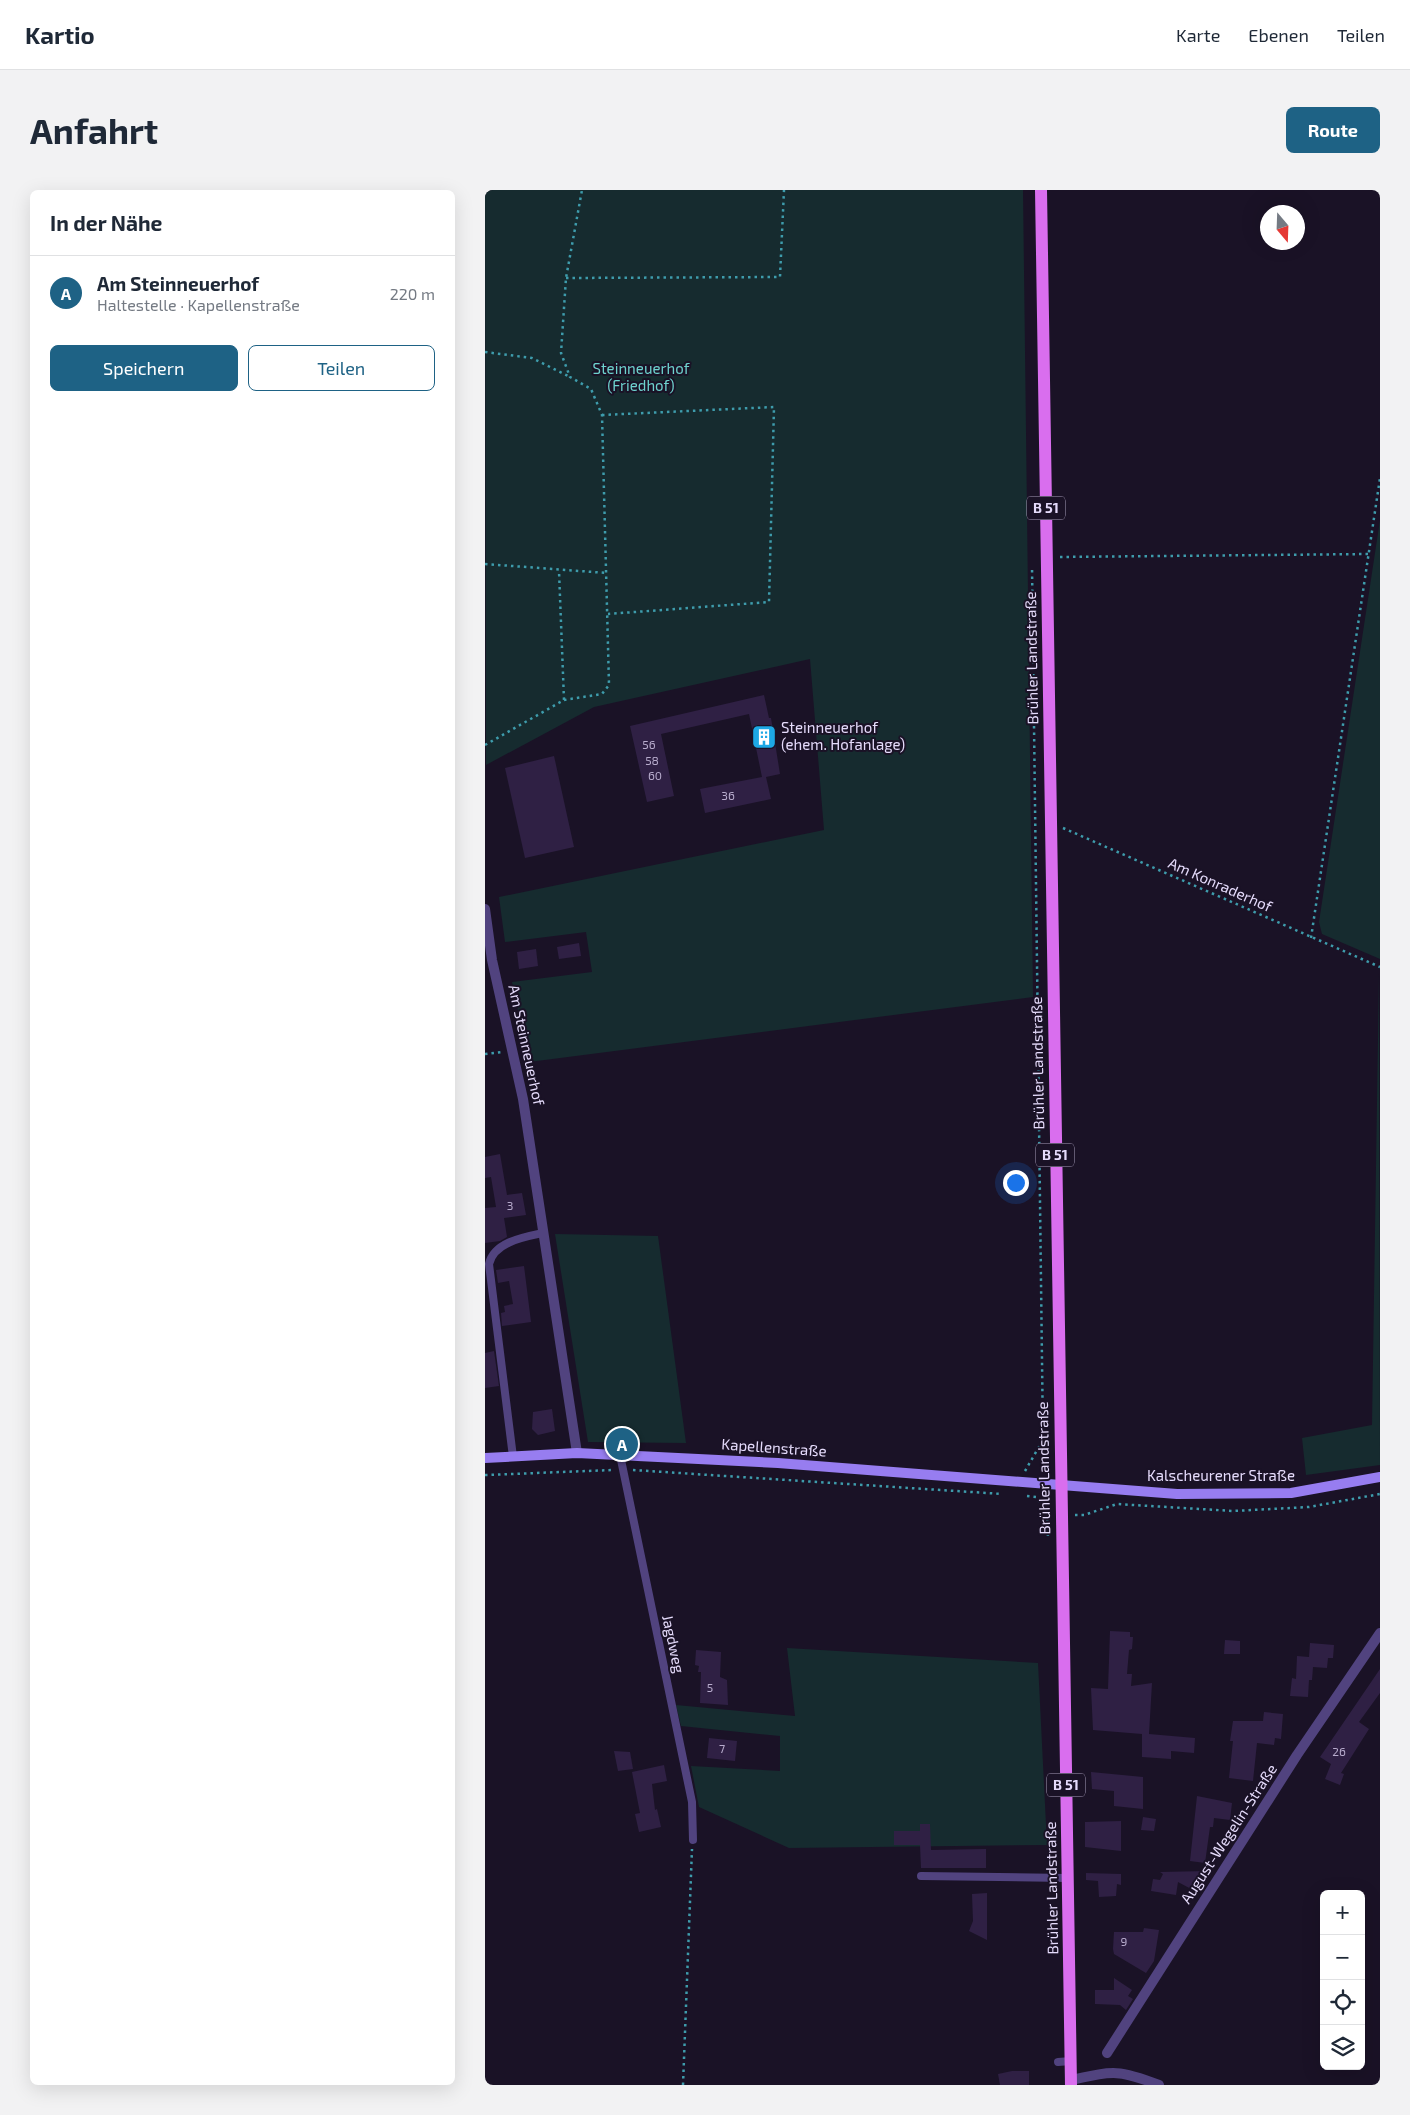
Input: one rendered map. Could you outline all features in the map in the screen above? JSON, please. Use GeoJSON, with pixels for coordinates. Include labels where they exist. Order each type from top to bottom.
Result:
{"type":"FeatureCollection","features":[{"type":"Feature","properties":{"kind":"main road","name":"Brühler Landstraße"},"geometry":{"type":"LineString","coordinates":[[1041,190],[1067,1878],[1065,2061],[1071,2083]]}},
{"type":"Feature","properties":{"kind":"main road","name":"Kapellenstraße"},"geometry":{"type":"LineString","coordinates":[[485,1458],[577,1454],[619,1455],[778,1463],[1061,1484]]}},
{"type":"Feature","properties":{"kind":"main road","name":"Kalscheurener Straße"},"geometry":{"type":"LineString","coordinates":[[1061,1484],[1177,1494],[1291,1493],[1380,1477]]}},
{"type":"Feature","properties":{"kind":"street","name":"Am Steinneuerhof"},"geometry":{"type":"LineString","coordinates":[[485,909],[492,960],[523,1099],[577,1454]]}},
{"type":"Feature","properties":{"kind":"street","name":"August-Wegelin-Straße"},"geometry":{"type":"LineString","coordinates":[[1107,2053],[1297,1755],[1380,1633]]}},
{"type":"Feature","properties":{"kind":"street"},"geometry":{"type":"LineString","coordinates":[[1071,2083],[1109,2071],[1131,2074],[1159,2085]]}},
{"type":"Feature","properties":{"kind":"lane"},"geometry":{"type":"LineString","coordinates":[[513,1457],[489,1264],[491,1254],[499,1249],[523,1237],[543,1233]]}},
{"type":"Feature","properties":{"kind":"lane","name":"Jagdweg"},"geometry":{"type":"LineString","coordinates":[[619,1455],[691,1802],[693,1840]]}},
{"type":"Feature","properties":{"kind":"lane"},"geometry":{"type":"LineString","coordinates":[[921,1876],[1067,1878]]}},
{"type":"Feature","properties":{"kind":"path"},"geometry":{"type":"LineString","coordinates":[[570,377],[561,353],[566,278],[582,190]]}},
{"type":"Feature","properties":{"kind":"path"},"geometry":{"type":"LineString","coordinates":[[566,278],[780,277],[783,190]]}},
{"type":"Feature","properties":{"kind":"path"},"geometry":{"type":"LineString","coordinates":[[485,352],[532,358],[570,377],[591,389],[602,416],[609,685],[602,694],[565,700],[485,745]]}},
{"type":"Feature","properties":{"kind":"path"},"geometry":{"type":"LineString","coordinates":[[602,416],[774,407],[769,602],[608,614]]}},
{"type":"Feature","properties":{"kind":"path"},"geometry":{"type":"LineString","coordinates":[[1311,938],[1380,478]]}},
{"type":"Feature","properties":{"kind":"path"},"geometry":{"type":"LineString","coordinates":[[1047,558],[1368,554]]}},
{"type":"Feature","properties":{"kind":"path"},"geometry":{"type":"LineString","coordinates":[[1024,1495],[1025,1468],[1043,1440],[1032,560]]}},
{"type":"Feature","properties":{"kind":"path"},"geometry":{"type":"LineString","coordinates":[[485,564],[559,571],[607,573]]}},
{"type":"Feature","properties":{"kind":"path"},"geometry":{"type":"LineString","coordinates":[[559,571],[565,700]]}},
{"type":"Feature","properties":{"kind":"path","name":"Am Konraderhof"},"geometry":{"type":"LineString","coordinates":[[1050,826],[1066,828],[1380,967]]}},
{"type":"Feature","properties":{"kind":"path"},"geometry":{"type":"LineString","coordinates":[[485,1474],[623,1470],[1004,1494]]}},
{"type":"Feature","properties":{"kind":"path"},"geometry":{"type":"LineString","coordinates":[[683,2085],[693,1840]]}},
{"type":"Feature","properties":{"kind":"green space","name":"Steinneuerhof (Friedhof)"},"geometry":{"type":"Polygon","coordinates":[[[485,190],[1023,190],[1033,997],[529,1062],[512,982],[592,972],[586,932],[505,942],[499,897],[824,830],[810,659],[594,707],[486,765],[485,190]]]}},
{"type":"Feature","properties":{"kind":"green space"},"geometry":{"type":"Polygon","coordinates":[[[1380,520],[1380,959],[1322,934],[1319,922],[1380,520]]]}},
{"type":"Feature","properties":{"kind":"green space"},"geometry":{"type":"Polygon","coordinates":[[[1379,974],[1380,1465],[1306,1475],[1302,1438],[1372,1425],[1379,974]]]}},
{"type":"Feature","properties":{"kind":"green space"},"geometry":{"type":"Polygon","coordinates":[[[555,1234],[658,1236],[686,1443],[588,1442],[555,1234]]]}},
{"type":"Feature","properties":{"kind":"green space"},"geometry":{"type":"Polygon","coordinates":[[[787,1648],[1038,1663],[1047,1845],[789,1848],[699,1807],[691,1766],[780,1771],[780,1736],[681,1726],[676,1705],[795,1716],[787,1648]]]}},
{"type":"Feature","properties":{"kind":"building"},"geometry":{"type":"Polygon","coordinates":[[[764,695],[769,718],[771,718],[780,774],[766,777],[771,799],[705,813],[700,789],[762,777],[749,714],[661,734],[674,796],[647,802],[630,726],[764,695]]]}},
{"type":"Feature","properties":{"kind":"building"},"geometry":{"type":"Polygon","coordinates":[[[554,756],[574,847],[525,858],[505,768],[554,756]]]}},
{"type":"Feature","properties":{"kind":"building"},"geometry":{"type":"Polygon","coordinates":[[[579,943],[581,956],[559,959],[557,947],[579,943]]]}},
{"type":"Feature","properties":{"kind":"building"},"geometry":{"type":"Polygon","coordinates":[[[536,949],[538,966],[519,969],[517,952],[536,949]]]}},
{"type":"Feature","properties":{"kind":"building"},"geometry":{"type":"Polygon","coordinates":[[[500,1154],[507,1195],[522,1193],[526,1215],[504,1218],[507,1237],[500,1241],[485,1243],[485,1208],[496,1207],[491,1177],[485,1178],[485,1157],[500,1154]]]}},
{"type":"Feature","properties":{"kind":"building"},"geometry":{"type":"Polygon","coordinates":[[[524,1266],[531,1322],[502,1326],[501,1313],[505,1312],[504,1306],[513,1304],[509,1281],[498,1283],[496,1270],[524,1266]]]}},
{"type":"Feature","properties":{"kind":"building"},"geometry":{"type":"Polygon","coordinates":[[[494,1351],[499,1386],[485,1388],[485,1353],[494,1351]]]}},
{"type":"Feature","properties":{"kind":"building"},"geometry":{"type":"Polygon","coordinates":[[[552,1409],[555,1431],[538,1435],[532,1429],[533,1412],[552,1409]]]}},
{"type":"Feature","properties":{"kind":"building"},"geometry":{"type":"Polygon","coordinates":[[[1110,1631],[1130,1632],[1130,1637],[1133,1637],[1132,1649],[1129,1650],[1127,1674],[1132,1674],[1131,1686],[1152,1683],[1149,1734],[1195,1738],[1194,1753],[1171,1751],[1171,1759],[1142,1757],[1142,1734],[1093,1730],[1091,1688],[1108,1689],[1110,1631]]]}},
{"type":"Feature","properties":{"kind":"building"},"geometry":{"type":"Polygon","coordinates":[[[1225,1640],[1240,1641],[1240,1654],[1224,1654],[1225,1640]]]}},
{"type":"Feature","properties":{"kind":"building"},"geometry":{"type":"Polygon","coordinates":[[[1310,1643],[1334,1645],[1333,1658],[1328,1658],[1327,1668],[1313,1667],[1312,1680],[1309,1680],[1308,1697],[1290,1696],[1292,1678],[1296,1679],[1297,1656],[1309,1657],[1310,1643]]]}},
{"type":"Feature","properties":{"kind":"building"},"geometry":{"type":"Polygon","coordinates":[[[696,1650],[721,1652],[720,1677],[727,1680],[728,1705],[700,1703],[701,1672],[698,1672],[699,1666],[695,1665],[696,1650]]]}},
{"type":"Feature","properties":{"kind":"building"},"geometry":{"type":"Polygon","coordinates":[[[1380,1669],[1380,1693],[1359,1722],[1369,1729],[1341,1773],[1344,1774],[1340,1785],[1325,1779],[1331,1764],[1320,1757],[1380,1669]]]}},
{"type":"Feature","properties":{"kind":"building"},"geometry":{"type":"Polygon","coordinates":[[[1264,1712],[1283,1714],[1281,1739],[1275,1738],[1274,1745],[1257,1743],[1253,1781],[1229,1778],[1233,1741],[1230,1741],[1233,1721],[1263,1721],[1264,1712]]]}},
{"type":"Feature","properties":{"kind":"building"},"geometry":{"type":"Polygon","coordinates":[[[709,1738],[737,1741],[735,1761],[707,1758],[709,1738]]]}},
{"type":"Feature","properties":{"kind":"building"},"geometry":{"type":"Polygon","coordinates":[[[614,1751],[630,1752],[633,1769],[618,1771],[614,1751]]]}},
{"type":"Feature","properties":{"kind":"building"},"geometry":{"type":"Polygon","coordinates":[[[664,1765],[667,1781],[652,1784],[655,1810],[657,1809],[661,1827],[639,1832],[635,1814],[640,1813],[632,1772],[664,1765]]]}},
{"type":"Feature","properties":{"kind":"building"},"geometry":{"type":"Polygon","coordinates":[[[1091,1772],[1143,1777],[1143,1809],[1114,1806],[1114,1791],[1092,1789],[1091,1772]]]}},
{"type":"Feature","properties":{"kind":"building"},"geometry":{"type":"Polygon","coordinates":[[[1197,1796],[1232,1803],[1230,1820],[1214,1818],[1213,1827],[1210,1827],[1205,1863],[1190,1861],[1197,1796]]]}},
{"type":"Feature","properties":{"kind":"building"},"geometry":{"type":"Polygon","coordinates":[[[1143,1817],[1156,1819],[1154,1831],[1141,1830],[1143,1817]]]}},
{"type":"Feature","properties":{"kind":"building"},"geometry":{"type":"Polygon","coordinates":[[[1121,1821],[1121,1851],[1085,1847],[1085,1822],[1121,1821]]]}},
{"type":"Feature","properties":{"kind":"building"},"geometry":{"type":"Polygon","coordinates":[[[920,1824],[930,1824],[931,1850],[986,1849],[986,1868],[921,1868],[920,1845],[894,1845],[894,1831],[920,1831],[920,1824]]]}},
{"type":"Feature","properties":{"kind":"building"},"geometry":{"type":"Polygon","coordinates":[[[1208,1871],[1195,1891],[1178,1882],[1176,1895],[1151,1891],[1153,1879],[1160,1880],[1163,1874],[1160,1872],[1208,1871]]]}},
{"type":"Feature","properties":{"kind":"building"},"geometry":{"type":"Polygon","coordinates":[[[1086,1873],[1121,1874],[1121,1885],[1117,1884],[1116,1896],[1099,1897],[1098,1881],[1086,1880],[1086,1873]]]}},
{"type":"Feature","properties":{"kind":"building"},"geometry":{"type":"Polygon","coordinates":[[[987,1893],[987,1940],[969,1931],[973,1921],[972,1894],[987,1893]]]}},
{"type":"Feature","properties":{"kind":"building"},"geometry":{"type":"Polygon","coordinates":[[[1144,1928],[1159,1930],[1154,1961],[1146,1973],[1114,1954],[1113,1949],[1114,1932],[1143,1932],[1144,1928]]]}},
{"type":"Feature","properties":{"kind":"building"},"geometry":{"type":"Polygon","coordinates":[[[1114,1978],[1132,1990],[1128,1996],[1133,1999],[1126,2010],[1120,2005],[1095,2004],[1095,1990],[1114,1990],[1114,1978]]]}},
{"type":"Feature","properties":{"kind":"building"},"geometry":{"type":"Polygon","coordinates":[[[1012,2071],[1029,2071],[1029,2085],[1000,2085],[998,2074],[1012,2071]]]}},
{"type":"Feature","properties":{"kind":"place","name":"Steinneuerhof (ehem. Hofanlage)"},"geometry":{"type":"Point","coordinates":[764,737]}},
{"type":"Feature","properties":{"kind":"place","name":"Am Steinneuerhof"},"geometry":{"type":"Point","coordinates":[622,1444]}}]}
